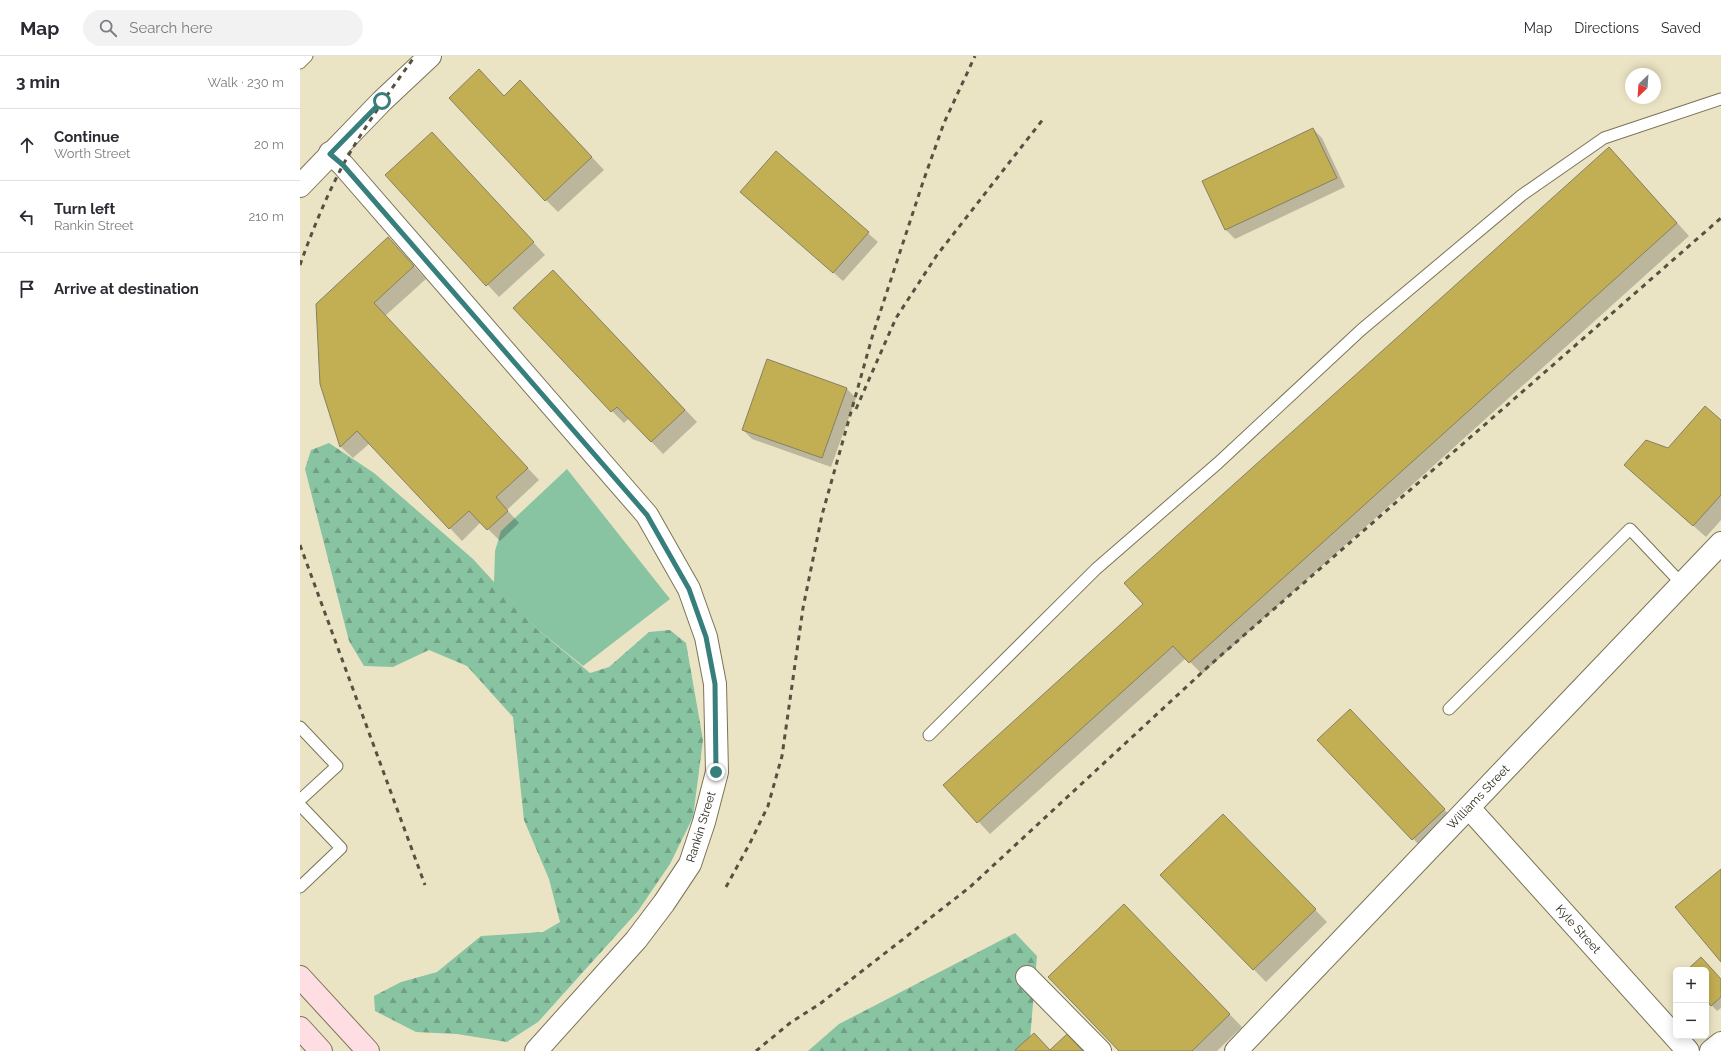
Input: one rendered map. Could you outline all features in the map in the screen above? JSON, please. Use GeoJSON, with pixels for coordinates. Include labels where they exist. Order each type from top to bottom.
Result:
{"type":"FeatureCollection","features":[{"type":"Feature","properties":{"kind":"main road"},"geometry":{"type":"LineString","coordinates":[[300,977],[368,1051]]}},
{"type":"Feature","properties":{"kind":"main road"},"geometry":{"type":"LineString","coordinates":[[300,1028],[321,1051]]}},
{"type":"Feature","properties":{"kind":"street"},"geometry":{"type":"LineString","coordinates":[[300,186],[382,101],[430,56]]}},
{"type":"Feature","properties":{"kind":"street","name":"Rankin Street"},"geometry":{"type":"LineString","coordinates":[[330,154],[343,165],[647,515],[689,589],[706,637],[715,684],[716,772],[704,822],[690,864],[664,903],[636,940],[536,1051]]}},
{"type":"Feature","properties":{"kind":"street","name":"Williams Street"},"geometry":{"type":"LineString","coordinates":[[1236,1051],[1721,543]]}},
{"type":"Feature","properties":{"kind":"street","name":"Kyle Street"},"geometry":{"type":"LineString","coordinates":[[1469,808],[1688,1051]]}},
{"type":"Feature","properties":{"kind":"street"},"geometry":{"type":"LineString","coordinates":[[1027,977],[1100,1051]]}},
{"type":"Feature","properties":{"kind":"street"},"geometry":{"type":"LineString","coordinates":[[1711,1051],[1721,1043]]}},
{"type":"Feature","properties":{"kind":"lane"},"geometry":{"type":"LineString","coordinates":[[300,63],[307,56]]}},
{"type":"Feature","properties":{"kind":"lane"},"geometry":{"type":"LineString","coordinates":[[929,735],[1096,569],[1218,463],[1361,330],[1522,196],[1604,138],[1721,99]]}},
{"type":"Feature","properties":{"kind":"lane"},"geometry":{"type":"LineString","coordinates":[[1449,709],[1630,529],[1682,584]]}},
{"type":"Feature","properties":{"kind":"lane"},"geometry":{"type":"LineString","coordinates":[[300,727],[337,766],[300,800]]}},
{"type":"Feature","properties":{"kind":"lane"},"geometry":{"type":"LineString","coordinates":[[300,805],[341,848],[300,887]]}},
{"type":"Feature","properties":{"kind":"green space"},"geometry":{"type":"Polygon","coordinates":[[[329,443],[374,473],[473,559],[536,628],[590,673],[609,667],[649,632],[670,630],[686,643],[703,740],[693,817],[670,864],[638,911],[538,1022],[507,1042],[457,1034],[416,1032],[375,1011],[374,996],[401,982],[437,972],[481,936],[543,932],[560,922],[549,879],[524,820],[513,717],[467,666],[429,650],[393,667],[364,666],[349,641],[305,469],[311,450],[329,443]]]}},
{"type":"Feature","properties":{"kind":"green space"},"geometry":{"type":"Polygon","coordinates":[[[567,469],[670,599],[583,666],[536,628],[494,583],[495,551],[501,531],[567,469]]]}},
{"type":"Feature","properties":{"kind":"green space"},"geometry":{"type":"Polygon","coordinates":[[[1015,933],[1037,956],[1029,1051],[808,1051],[839,1024],[1015,933]]]}},
{"type":"Feature","properties":{"kind":"building"},"geometry":{"type":"Polygon","coordinates":[[[479,69],[504,96],[520,80],[592,157],[545,201],[449,98],[479,69]]]}},
{"type":"Feature","properties":{"kind":"building"},"geometry":{"type":"Polygon","coordinates":[[[1313,128],[1337,178],[1225,230],[1202,181],[1313,128]]]}},
{"type":"Feature","properties":{"kind":"building"},"geometry":{"type":"Polygon","coordinates":[[[432,132],[534,242],[486,286],[385,175],[432,132]]]}},
{"type":"Feature","properties":{"kind":"building"},"geometry":{"type":"Polygon","coordinates":[[[1609,147],[1677,223],[1189,663],[1173,646],[977,823],[943,785],[1143,604],[1124,583],[1609,147]]]}},
{"type":"Feature","properties":{"kind":"building"},"geometry":{"type":"Polygon","coordinates":[[[776,151],[869,232],[833,273],[740,192],[776,151]]]}},
{"type":"Feature","properties":{"kind":"building"},"geometry":{"type":"Polygon","coordinates":[[[388,237],[414,266],[374,303],[528,468],[496,497],[508,511],[487,530],[469,511],[449,529],[357,431],[340,447],[320,384],[316,304],[388,237]]]}},
{"type":"Feature","properties":{"kind":"building"},"geometry":{"type":"Polygon","coordinates":[[[553,270],[685,410],[651,442],[617,407],[611,412],[513,308],[553,270]]]}},
{"type":"Feature","properties":{"kind":"building"},"geometry":{"type":"Polygon","coordinates":[[[767,359],[847,388],[822,458],[742,430],[767,359]]]}},
{"type":"Feature","properties":{"kind":"building"},"geometry":{"type":"Polygon","coordinates":[[[1705,406],[1721,420],[1721,495],[1693,526],[1624,465],[1646,440],[1668,448],[1705,406]]]}},
{"type":"Feature","properties":{"kind":"building"},"geometry":{"type":"Polygon","coordinates":[[[1350,709],[1445,809],[1412,840],[1317,740],[1350,709]]]}},
{"type":"Feature","properties":{"kind":"building"},"geometry":{"type":"Polygon","coordinates":[[[1223,814],[1316,909],[1253,970],[1160,875],[1223,814]]]}},
{"type":"Feature","properties":{"kind":"building"},"geometry":{"type":"Polygon","coordinates":[[[1721,869],[1721,962],[1675,907],[1721,869]]]}},
{"type":"Feature","properties":{"kind":"building"},"geometry":{"type":"Polygon","coordinates":[[[1124,904],[1230,1014],[1192,1051],[1119,1051],[1048,977],[1124,904]]]}},
{"type":"Feature","properties":{"kind":"building"},"geometry":{"type":"Polygon","coordinates":[[[1701,957],[1721,979],[1721,997],[1711,1006],[1709,1004],[1709,967],[1690,967],[1701,957]]]}},
{"type":"Feature","properties":{"kind":"building"},"geometry":{"type":"Polygon","coordinates":[[[1034,1033],[1050,1050],[1067,1034],[1083,1051],[1015,1050],[1034,1033]]]}},
{"type":"Feature","properties":{"kind":"railway"},"geometry":{"type":"LineString","coordinates":[[300,265],[320,214],[343,165],[368,123],[415,56]]}},
{"type":"Feature","properties":{"kind":"railway"},"geometry":{"type":"LineString","coordinates":[[726,887],[768,806],[782,756],[803,608],[822,515],[873,334],[944,123],[975,56]]}},
{"type":"Feature","properties":{"kind":"railway"},"geometry":{"type":"LineString","coordinates":[[856,409],[896,318],[937,255],[1044,118]]}},
{"type":"Feature","properties":{"kind":"railway"},"geometry":{"type":"LineString","coordinates":[[756,1051],[790,1023],[821,1003],[970,887],[1210,665],[1721,218]]}},
{"type":"Feature","properties":{"kind":"railway"},"geometry":{"type":"LineString","coordinates":[[300,545],[425,885]]}},
{"type":"Feature","properties":{"kind":"route"},"geometry":{"type":"LineString","coordinates":[[382,101],[330,154],[343,165],[647,515],[689,589],[706,637],[715,684],[716,772]]}}]}
